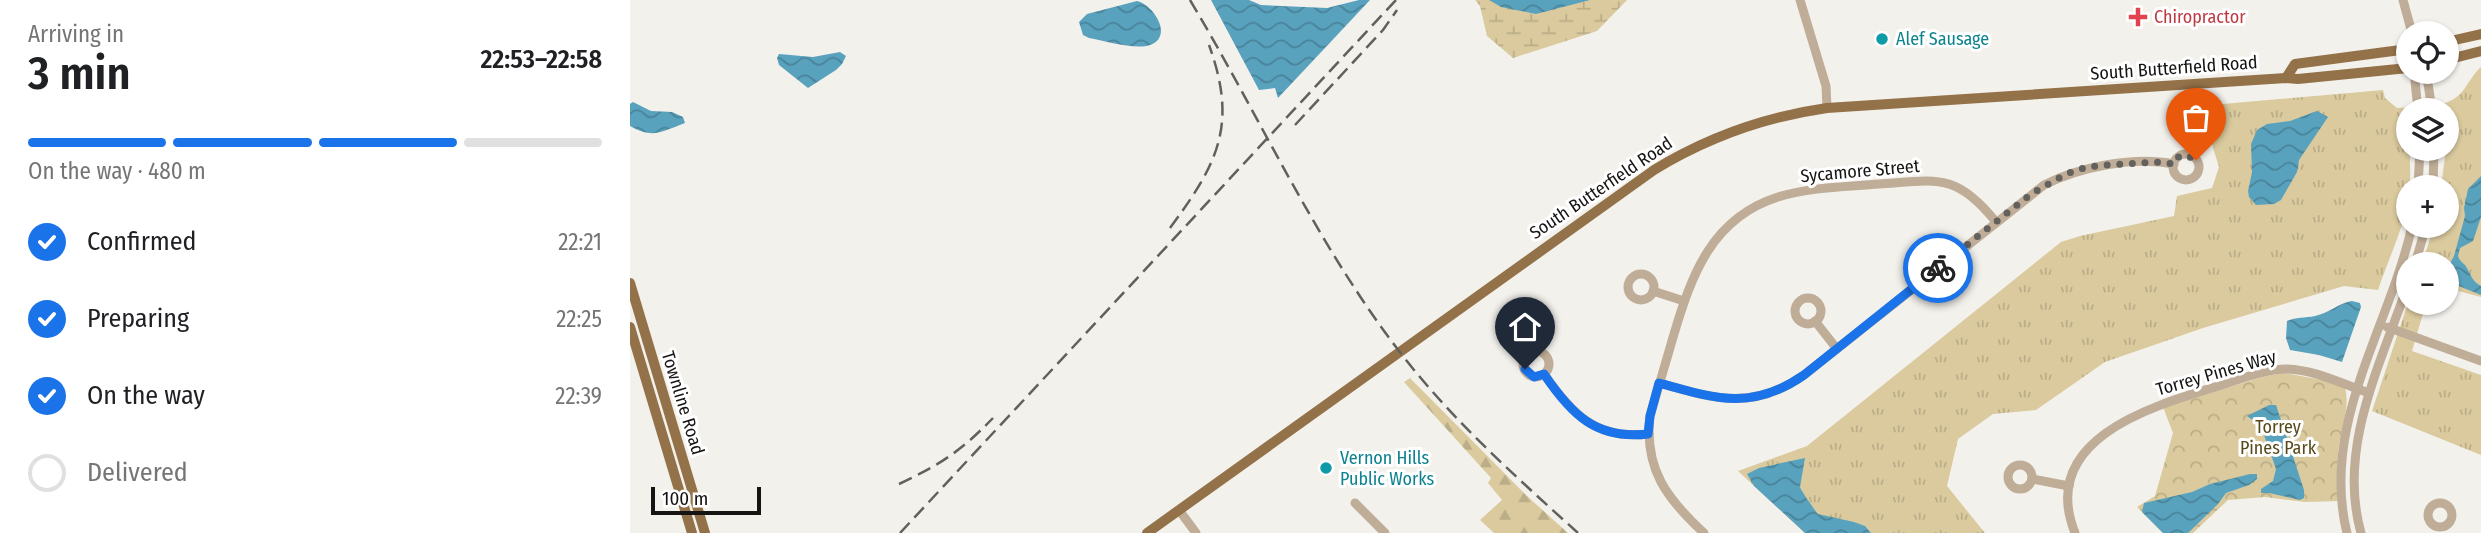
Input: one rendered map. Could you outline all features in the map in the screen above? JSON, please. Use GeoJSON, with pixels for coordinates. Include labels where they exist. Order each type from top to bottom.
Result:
{"type":"FeatureCollection","features":[{"type":"Feature","properties":{"kind":"main road"},"geometry":{"type":"LineString","coordinates":[[2459,39],[2481,34]]}},
{"type":"Feature","properties":{"kind":"main road"},"geometry":{"type":"LineString","coordinates":[[2286,78],[2295,64],[2396,51]]}},
{"type":"Feature","properties":{"kind":"main road"},"geometry":{"type":"LineString","coordinates":[[2459,57],[2481,51]]}},
{"type":"Feature","properties":{"kind":"main road","name":"South Butterfield Road"},"geometry":{"type":"LineString","coordinates":[[1147,533],[1671,159],[1710,139],[1745,126],[1780,116],[1827,108],[2298,79],[2396,69]]}},
{"type":"Feature","properties":{"kind":"main road","name":"Townline Road"},"geometry":{"type":"LineString","coordinates":[[630,283],[637,346],[692,533]]}},
{"type":"Feature","properties":{"kind":"main road","name":"Townline Road"},"geometry":{"type":"LineString","coordinates":[[630,327],[705,533]]}},
{"type":"Feature","properties":{"kind":"street"},"geometry":{"type":"LineString","coordinates":[[1800,0],[1826,86],[1827,108]]}},
{"type":"Feature","properties":{"kind":"street"},"geometry":{"type":"LineString","coordinates":[[2403,0],[2409,21]]}},
{"type":"Feature","properties":{"kind":"street"},"geometry":{"type":"LineString","coordinates":[[1659,383],[1724,400],[1759,397],[1791,384],[2043,185],[2087,167],[2161,162],[2174,164]]}},
{"type":"Feature","properties":{"kind":"street","name":"Sycamore Street"},"geometry":{"type":"LineString","coordinates":[[1704,533],[1681,512],[1660,482],[1650,452],[1648,434],[1650,416],[1684,301],[1701,259],[1726,229],[1741,216],[1768,201],[1798,191],[1932,180],[1946,182],[1970,194],[1996,222]]}},
{"type":"Feature","properties":{"kind":"street"},"geometry":{"type":"LineString","coordinates":[[2347,533],[2343,518],[2341,457],[2356,388],[2381,323],[2408,238]]}},
{"type":"Feature","properties":{"kind":"street"},"geometry":{"type":"LineString","coordinates":[[1653,291],[1684,301]]}},
{"type":"Feature","properties":{"kind":"street"},"geometry":{"type":"LineString","coordinates":[[2361,533],[2354,483],[2358,432],[2369,393],[2398,315]]}},
{"type":"Feature","properties":{"kind":"street"},"geometry":{"type":"LineString","coordinates":[[1815,321],[1837,349]]}},
{"type":"Feature","properties":{"kind":"street"},"geometry":{"type":"LineString","coordinates":[[2381,323],[2481,361]]}},
{"type":"Feature","properties":{"kind":"street","name":"Torrey Pines Way"},"geometry":{"type":"LineString","coordinates":[[2075,533],[2068,512],[2069,486],[2081,457],[2092,443],[2106,432],[2167,402],[2260,374],[2286,369],[2317,374],[2369,393]]}},
{"type":"Feature","properties":{"kind":"street"},"geometry":{"type":"LineString","coordinates":[[1544,374],[1567,407],[1594,426],[1613,433],[1648,434]]}},
{"type":"Feature","properties":{"kind":"street"},"geometry":{"type":"LineString","coordinates":[[2032,480],[2069,486]]}},
{"type":"Feature","properties":{"kind":"street"},"geometry":{"type":"LineString","coordinates":[[1355,503],[1385,533]]}},
{"type":"Feature","properties":{"kind":"street"},"geometry":{"type":"LineString","coordinates":[[1179,510],[1196,533]]}},
{"type":"Feature","properties":{"kind":"green space"},"geometry":{"type":"Polygon","coordinates":[[[1475,0],[1627,0],[1597,31],[1513,58],[1487,36],[1480,6],[1475,0]]]}},
{"type":"Feature","properties":{"kind":"green space"},"geometry":{"type":"Polygon","coordinates":[[[2481,67],[2481,297],[2459,291],[2459,252],[2426,252],[2430,238],[2459,238],[2459,175],[2443,175],[2444,161],[2459,161],[2459,98],[2455,98],[2481,67]]]}},
{"type":"Feature","properties":{"kind":"green space"},"geometry":{"type":"Polygon","coordinates":[[[2383,90],[2385,98],[2396,107],[2396,161],[2410,161],[2410,175],[2396,175],[2397,238],[2378,290],[2344,286],[2203,328],[2105,362],[2036,410],[1993,414],[1958,439],[1947,486],[1985,533],[1805,533],[1738,471],[1807,446],[2061,242],[2174,216],[2177,196],[2212,188],[2219,167],[2200,106],[2383,90]]]}},
{"type":"Feature","properties":{"kind":"green space"},"geometry":{"type":"Polygon","coordinates":[[[2404,315],[2422,315],[2412,351],[2481,375],[2481,455],[2372,411],[2404,315]]]}},
{"type":"Feature","properties":{"kind":"green space","name":"Torrey Pines Park"},"geometry":{"type":"Polygon","coordinates":[[[2284,373],[2328,381],[2345,388],[2347,404],[2338,455],[2339,501],[2305,502],[2265,497],[2228,500],[2193,533],[2163,533],[2137,507],[2155,496],[2173,433],[2163,407],[2284,373]]]}},
{"type":"Feature","properties":{"kind":"green space"},"geometry":{"type":"Polygon","coordinates":[[[1410,378],[1527,496],[1568,533],[1494,533],[1480,520],[1502,500],[1488,483],[1491,478],[1404,382],[1410,378]]]}},
{"type":"Feature","properties":{"kind":"water"},"geometry":{"type":"Polygon","coordinates":[[[1211,0],[1249,0],[1261,5],[1327,8],[1370,0],[1278,98],[1275,88],[1259,90],[1211,0]]]}},
{"type":"Feature","properties":{"kind":"water"},"geometry":{"type":"Polygon","coordinates":[[[1489,0],[1590,0],[1536,14],[1501,7],[1489,0]]]}},
{"type":"Feature","properties":{"kind":"water"},"geometry":{"type":"Polygon","coordinates":[[[1137,1],[1150,8],[1159,22],[1161,29],[1157,41],[1150,45],[1137,46],[1083,35],[1079,22],[1087,14],[1137,1]]]}},
{"type":"Feature","properties":{"kind":"water"},"geometry":{"type":"Polygon","coordinates":[[[840,52],[846,56],[842,64],[808,88],[779,65],[777,58],[779,54],[813,57],[840,52]]]}},
{"type":"Feature","properties":{"kind":"water"},"geometry":{"type":"Polygon","coordinates":[[[633,102],[651,111],[672,112],[683,117],[685,123],[657,133],[638,130],[630,126],[630,104],[633,102]]]}},
{"type":"Feature","properties":{"kind":"water"},"geometry":{"type":"Polygon","coordinates":[[[2317,111],[2328,117],[2299,160],[2297,172],[2281,200],[2274,204],[2256,205],[2249,197],[2248,191],[2252,172],[2251,144],[2257,130],[2267,124],[2290,121],[2317,111]]]}},
{"type":"Feature","properties":{"kind":"water"},"geometry":{"type":"Polygon","coordinates":[[[2481,176],[2481,217],[2473,241],[2455,252],[2465,216],[2468,189],[2481,176]]]}},
{"type":"Feature","properties":{"kind":"water"},"geometry":{"type":"Polygon","coordinates":[[[2459,258],[2481,286],[2481,295],[2459,286],[2459,258]]]}},
{"type":"Feature","properties":{"kind":"water"},"geometry":{"type":"Polygon","coordinates":[[[2352,301],[2360,303],[2361,307],[2342,362],[2290,350],[2286,338],[2287,321],[2320,315],[2352,301]]]}},
{"type":"Feature","properties":{"kind":"water"},"geometry":{"type":"Polygon","coordinates":[[[2269,405],[2276,405],[2304,490],[2304,498],[2300,500],[2261,493],[2261,489],[2273,481],[2276,469],[2259,425],[2247,416],[2269,405]]]}},
{"type":"Feature","properties":{"kind":"water"},"geometry":{"type":"Polygon","coordinates":[[[1805,458],[1800,487],[1818,514],[1854,522],[1865,526],[1871,533],[1805,533],[1754,486],[1747,474],[1759,468],[1805,458]]]}},
{"type":"Feature","properties":{"kind":"water"},"geometry":{"type":"Polygon","coordinates":[[[2257,474],[2257,479],[2249,485],[2226,493],[2188,533],[2163,533],[2142,512],[2144,503],[2257,474]]]}},
{"type":"Feature","properties":{"kind":"railway"},"geometry":{"type":"LineString","coordinates":[[1190,0],[1315,223],[1369,310],[1440,400],[1507,468],[1578,533]]}},
{"type":"Feature","properties":{"kind":"railway"},"geometry":{"type":"LineString","coordinates":[[900,533],[1396,0]]}},
{"type":"Feature","properties":{"kind":"railway"},"geometry":{"type":"LineString","coordinates":[[1295,125],[1383,30],[1397,10]]}},
{"type":"Feature","properties":{"kind":"railway"},"geometry":{"type":"LineString","coordinates":[[1170,228],[1200,183],[1218,142],[1222,98],[1209,45]]}},
{"type":"Feature","properties":{"kind":"railway"},"geometry":{"type":"LineString","coordinates":[[899,484],[949,456],[993,418]]}},
{"type":"Feature","properties":{"kind":"way so far"},"geometry":{"type":"LineString","coordinates":[[1938,268],[2043,185],[2066,174],[2105,165],[2161,162],[2174,164],[2182,155],[2190,155],[2196,160]]}},
{"type":"Feature","properties":{"kind":"place","name":"Chiropractor"},"geometry":{"type":"Point","coordinates":[2138,17]}},
{"type":"Feature","properties":{"kind":"place","name":"Alef Sausage"},"geometry":{"type":"Point","coordinates":[1882,39]}},
{"type":"Feature","properties":{"kind":"place","name":"Vernon Hills Public Works"},"geometry":{"type":"Point","coordinates":[1326,468]}},
{"type":"Feature","properties":{"kind":"route"},"geometry":{"type":"LineString","coordinates":[[1525,369],[1534,377],[1544,374],[1567,407],[1594,426],[1624,435],[1648,434],[1659,383],[1724,400],[1759,397],[1783,389],[1938,268]]}}]}
